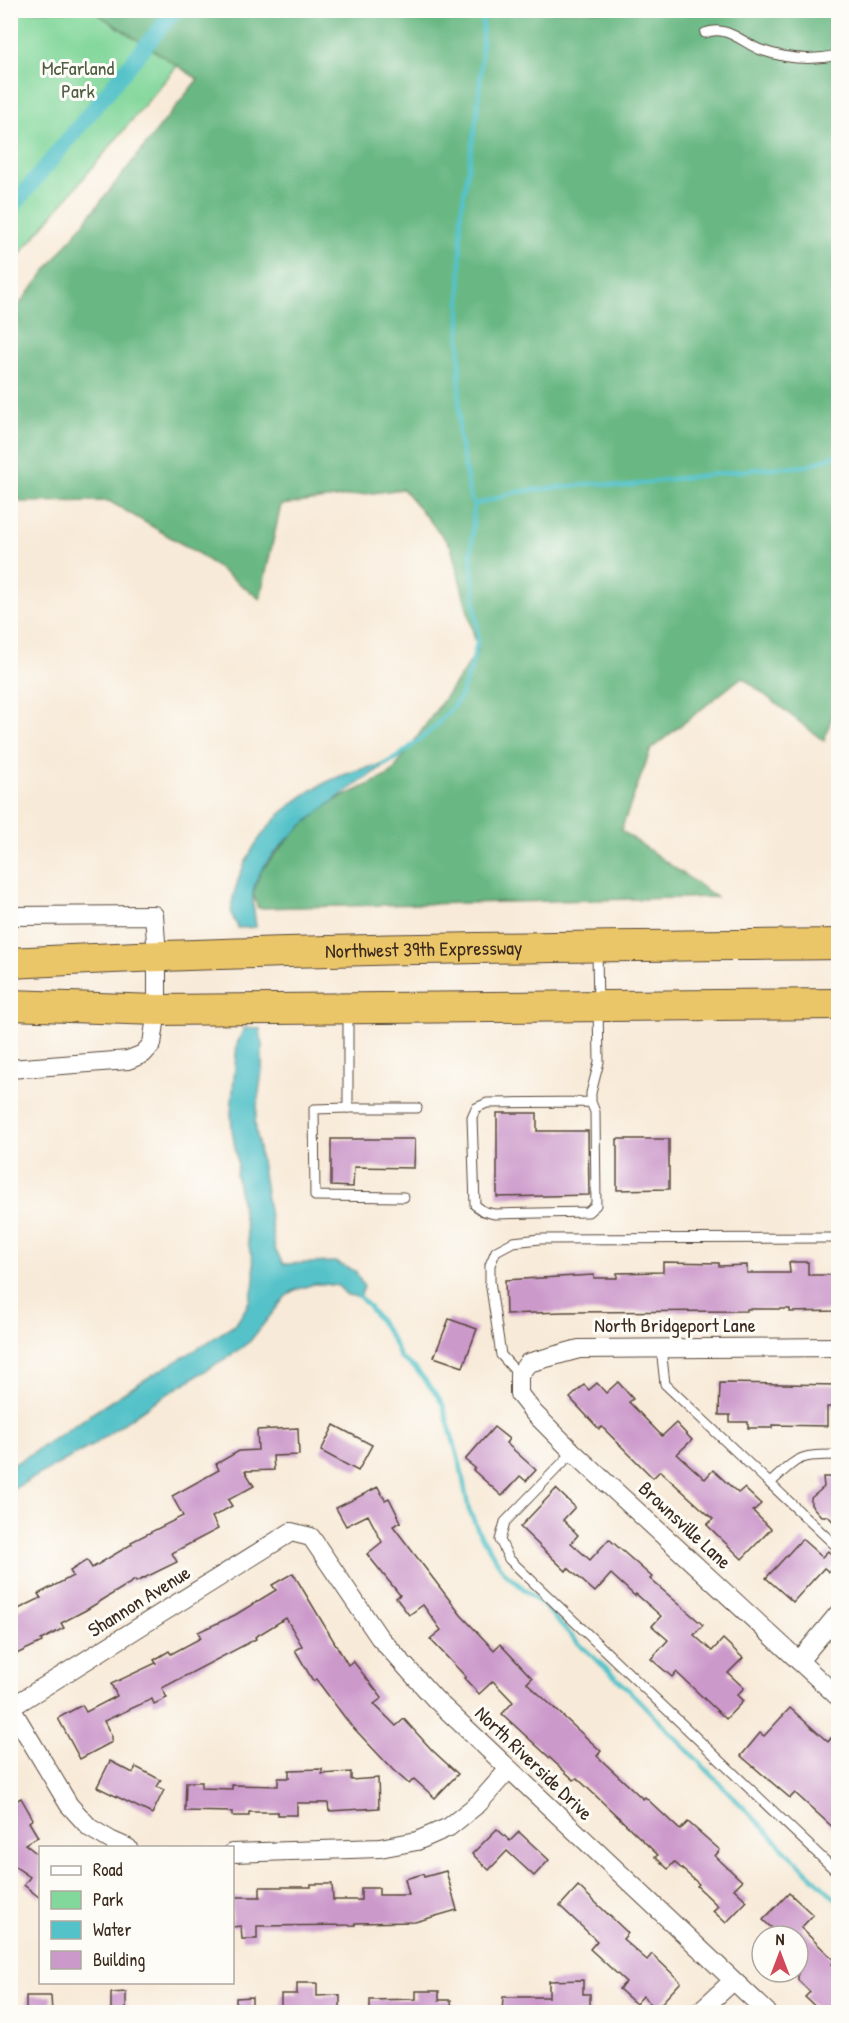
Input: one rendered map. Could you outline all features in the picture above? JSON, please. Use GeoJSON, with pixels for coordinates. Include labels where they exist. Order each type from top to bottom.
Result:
{"type":"FeatureCollection","features":[{"type":"Feature","properties":{"kind":"highway","name":"Northwest 39th Expressway"},"geometry":{"type":"LineString","coordinates":[[10,963],[157,955],[372,949],[838,944]]}},
{"type":"Feature","properties":{"kind":"highway"},"geometry":{"type":"LineString","coordinates":[[10,1005],[157,1010],[838,1004]]}},
{"type":"Feature","properties":{"kind":"street"},"geometry":{"type":"LineString","coordinates":[[10,916],[154,915],[157,955],[157,1010],[152,1044],[143,1054],[128,1060],[10,1070]]}},
{"type":"Feature","properties":{"kind":"street","name":"North Bridgeport Lane"},"geometry":{"type":"LineString","coordinates":[[519,1375],[528,1363],[579,1348],[838,1347]]}},
{"type":"Feature","properties":{"kind":"street","name":"Brownsville Lane"},"geometry":{"type":"LineString","coordinates":[[519,1375],[519,1394],[534,1413],[573,1452],[838,1697]]}},
{"type":"Feature","properties":{"kind":"street","name":"Shannon Avenue"},"geometry":{"type":"LineString","coordinates":[[11,1708],[291,1532]]}},
{"type":"Feature","properties":{"kind":"street","name":"North Riverside Drive"},"geometry":{"type":"LineString","coordinates":[[291,1532],[311,1538],[379,1637],[435,1699],[767,2013]]}},
{"type":"Feature","properties":{"kind":"street"},"geometry":{"type":"LineString","coordinates":[[799,1661],[838,1614]]}},
{"type":"Feature","properties":{"kind":"street"},"geometry":{"type":"LineString","coordinates":[[11,1708],[69,1805],[90,1828],[123,1846]]}},
{"type":"Feature","properties":{"kind":"street"},"geometry":{"type":"LineString","coordinates":[[234,1853],[380,1848],[417,1841],[449,1827],[479,1803],[508,1770]]}},
{"type":"Feature","properties":{"kind":"street"},"geometry":{"type":"LineString","coordinates":[[699,2013],[732,1981]]}},
{"type":"Feature","properties":{"kind":"lane"},"geometry":{"type":"LineString","coordinates":[[705,33],[713,30],[725,32],[759,49],[785,57],[803,59],[838,55]]}},
{"type":"Feature","properties":{"kind":"lane"},"geometry":{"type":"LineString","coordinates":[[591,1102],[487,1103],[476,1108],[472,1117],[475,1205],[494,1214],[588,1212],[596,1205],[596,1112],[591,1102],[591,1093],[599,1062],[597,946]]}},
{"type":"Feature","properties":{"kind":"lane"},"geometry":{"type":"LineString","coordinates":[[348,1008],[348,1108]]}},
{"type":"Feature","properties":{"kind":"lane"},"geometry":{"type":"LineString","coordinates":[[404,1197],[315,1196],[314,1109],[417,1108]]}},
{"type":"Feature","properties":{"kind":"lane"},"geometry":{"type":"LineString","coordinates":[[519,1375],[501,1355],[490,1281],[490,1265],[496,1251],[513,1242],[540,1239],[838,1238]]}},
{"type":"Feature","properties":{"kind":"lane"},"geometry":{"type":"LineString","coordinates":[[661,1348],[665,1384],[838,1548]]}},
{"type":"Feature","properties":{"kind":"lane"},"geometry":{"type":"LineString","coordinates":[[573,1452],[505,1522],[500,1540],[509,1559],[838,1873]]}},
{"type":"Feature","properties":{"kind":"lane"},"geometry":{"type":"LineString","coordinates":[[770,1483],[795,1460],[808,1455],[838,1455]]}},
{"type":"Feature","properties":{"kind":"green space","name":"McFarland Park"},"geometry":{"type":"Polygon","coordinates":[[[11,11],[223,11],[11,265],[11,11]]]}},
{"type":"Feature","properties":{"kind":"green space"},"geometry":{"type":"Polygon","coordinates":[[[93,11],[838,11],[838,698],[824,741],[742,677],[651,749],[621,830],[716,897],[258,908],[253,894],[260,872],[294,832],[330,803],[391,774],[478,651],[451,546],[403,489],[281,505],[260,599],[199,554],[109,501],[11,502],[10,316],[198,79],[93,11]]]}},
{"type":"Feature","properties":{"kind":"water"},"geometry":{"type":"Polygon","coordinates":[[[388,763],[331,803],[288,839],[258,876],[253,894],[256,927],[238,928],[231,911],[235,889],[248,857],[258,840],[271,825],[284,811],[316,788],[352,772],[388,763]]]}},
{"type":"Feature","properties":{"kind":"water"},"geometry":{"type":"Polygon","coordinates":[[[244,1028],[260,1029],[262,1070],[255,1123],[275,1249],[283,1264],[335,1262],[355,1271],[364,1287],[360,1297],[347,1295],[338,1286],[325,1284],[314,1284],[295,1290],[286,1296],[250,1341],[236,1352],[154,1402],[93,1445],[11,1490],[11,1466],[230,1328],[246,1308],[253,1289],[254,1270],[236,1174],[238,1165],[231,1113],[237,1044],[244,1028]]]}},
{"type":"Feature","properties":{"kind":"building"},"geometry":{"type":"Polygon","coordinates":[[[497,1113],[537,1113],[537,1131],[588,1131],[589,1195],[497,1197],[497,1113]]]}},
{"type":"Feature","properties":{"kind":"building"},"geometry":{"type":"Polygon","coordinates":[[[331,1139],[415,1139],[414,1168],[354,1167],[353,1187],[331,1186],[331,1139]]]}},
{"type":"Feature","properties":{"kind":"building"},"geometry":{"type":"Polygon","coordinates":[[[617,1139],[669,1139],[669,1189],[617,1190],[617,1139]]]}},
{"type":"Feature","properties":{"kind":"building"},"geometry":{"type":"Polygon","coordinates":[[[663,1262],[719,1263],[719,1266],[747,1265],[747,1273],[790,1273],[789,1262],[808,1262],[808,1275],[838,1275],[838,1311],[790,1312],[790,1309],[747,1309],[747,1311],[506,1314],[505,1280],[594,1275],[594,1278],[617,1278],[617,1273],[663,1272],[663,1262]]]}},
{"type":"Feature","properties":{"kind":"building"},"geometry":{"type":"Polygon","coordinates":[[[449,1319],[477,1329],[463,1367],[434,1357],[449,1319]]]}},
{"type":"Feature","properties":{"kind":"building"},"geometry":{"type":"Polygon","coordinates":[[[618,1382],[633,1399],[629,1402],[662,1436],[676,1423],[692,1440],[677,1454],[705,1479],[713,1470],[738,1493],[744,1488],[761,1504],[753,1511],[771,1529],[742,1559],[707,1525],[713,1519],[660,1471],[653,1478],[602,1427],[599,1429],[570,1398],[584,1385],[589,1390],[597,1383],[606,1393],[618,1382]]]}},
{"type":"Feature","properties":{"kind":"building"},"geometry":{"type":"Polygon","coordinates":[[[720,1383],[838,1385],[838,1407],[827,1407],[827,1426],[772,1425],[772,1428],[748,1428],[748,1422],[730,1422],[730,1415],[719,1415],[720,1383]]]}},
{"type":"Feature","properties":{"kind":"building"},"geometry":{"type":"Polygon","coordinates":[[[334,1425],[372,1445],[358,1471],[321,1451],[334,1425]]]}},
{"type":"Feature","properties":{"kind":"building"},"geometry":{"type":"Polygon","coordinates":[[[494,1427],[509,1439],[506,1443],[536,1470],[526,1481],[520,1476],[502,1496],[465,1460],[494,1427]]]}},
{"type":"Feature","properties":{"kind":"building"},"geometry":{"type":"Polygon","coordinates":[[[298,1428],[299,1455],[273,1456],[274,1470],[245,1471],[254,1486],[228,1500],[232,1506],[212,1517],[218,1529],[172,1553],[177,1562],[136,1582],[135,1580],[61,1623],[64,1628],[41,1640],[42,1642],[10,1657],[10,1613],[41,1598],[38,1594],[73,1576],[70,1571],[87,1560],[92,1568],[132,1544],[131,1542],[183,1516],[172,1496],[219,1470],[216,1464],[239,1451],[258,1450],[257,1430],[298,1428]]]}},
{"type":"Feature","properties":{"kind":"building"},"geometry":{"type":"Polygon","coordinates":[[[823,1477],[838,1477],[838,1527],[828,1516],[821,1516],[811,1505],[811,1498],[824,1487],[823,1477]]]}},
{"type":"Feature","properties":{"kind":"building"},"geometry":{"type":"Polygon","coordinates":[[[378,1487],[385,1500],[389,1498],[401,1522],[393,1526],[461,1615],[494,1650],[500,1644],[532,1678],[527,1683],[601,1751],[597,1756],[643,1799],[645,1797],[680,1830],[688,1822],[720,1850],[715,1856],[742,1881],[734,1889],[747,1901],[726,1923],[713,1911],[718,1906],[697,1886],[699,1884],[674,1862],[668,1869],[655,1857],[658,1855],[577,1778],[574,1780],[502,1714],[513,1702],[493,1681],[479,1694],[430,1639],[441,1630],[423,1605],[409,1615],[396,1598],[400,1595],[367,1554],[382,1542],[368,1515],[346,1526],[336,1508],[378,1487]]]}},
{"type":"Feature","properties":{"kind":"building"},"geometry":{"type":"Polygon","coordinates":[[[556,1489],[575,1507],[563,1520],[578,1535],[571,1543],[590,1560],[609,1539],[652,1577],[650,1579],[703,1625],[694,1635],[712,1651],[723,1639],[743,1658],[728,1673],[744,1688],[737,1695],[743,1701],[726,1719],[676,1672],[672,1677],[651,1659],[668,1640],[652,1626],[661,1616],[611,1574],[595,1592],[568,1568],[566,1571],[520,1527],[556,1489]]]}},
{"type":"Feature","properties":{"kind":"building"},"geometry":{"type":"Polygon","coordinates":[[[802,1539],[822,1557],[828,1551],[838,1561],[829,1572],[824,1568],[793,1602],[766,1578],[802,1539]]]}},
{"type":"Feature","properties":{"kind":"building"},"geometry":{"type":"Polygon","coordinates":[[[293,1573],[348,1665],[353,1661],[382,1698],[374,1704],[396,1726],[404,1719],[458,1774],[435,1798],[414,1779],[409,1784],[393,1770],[349,1723],[316,1679],[313,1681],[295,1650],[302,1646],[286,1618],[255,1637],[256,1639],[162,1688],[167,1698],[154,1704],[152,1699],[104,1721],[112,1742],[80,1759],[58,1718],[82,1705],[86,1712],[117,1696],[111,1684],[156,1663],[154,1660],[169,1651],[171,1654],[201,1638],[198,1632],[235,1615],[276,1590],[272,1585],[293,1573]]]}},
{"type":"Feature","properties":{"kind":"building"},"geometry":{"type":"Polygon","coordinates":[[[790,1708],[828,1742],[831,1738],[838,1745],[838,1832],[795,1793],[790,1798],[741,1756],[760,1733],[764,1736],[790,1708]]]}},
{"type":"Feature","properties":{"kind":"building"},"geometry":{"type":"Polygon","coordinates":[[[110,1761],[133,1773],[136,1767],[161,1780],[157,1787],[164,1790],[152,1814],[97,1787],[110,1761]]]}},
{"type":"Feature","properties":{"kind":"building"},"geometry":{"type":"Polygon","coordinates":[[[322,1769],[322,1774],[351,1772],[351,1780],[378,1778],[379,1808],[329,1811],[328,1803],[297,1803],[297,1815],[278,1815],[278,1812],[249,1812],[249,1816],[232,1816],[232,1812],[185,1811],[186,1782],[202,1782],[201,1788],[232,1789],[232,1785],[278,1786],[278,1778],[289,1778],[289,1770],[322,1769]]]}},
{"type":"Feature","properties":{"kind":"building"},"geometry":{"type":"Polygon","coordinates":[[[21,1798],[33,1819],[29,1822],[38,1837],[25,1844],[39,1855],[39,1897],[24,1885],[30,1877],[10,1863],[10,1804],[21,1798]]]}},
{"type":"Feature","properties":{"kind":"building"},"geometry":{"type":"Polygon","coordinates":[[[497,1829],[510,1841],[519,1832],[549,1860],[534,1876],[507,1851],[489,1870],[472,1854],[497,1829]]]}},
{"type":"Feature","properties":{"kind":"building"},"geometry":{"type":"Polygon","coordinates":[[[446,1871],[457,1910],[415,1922],[257,1926],[257,1939],[242,1939],[241,1926],[234,1927],[234,1897],[260,1897],[260,1887],[311,1887],[311,1884],[332,1884],[333,1900],[361,1900],[361,1888],[379,1888],[379,1895],[409,1895],[405,1879],[423,1874],[424,1877],[446,1871]]]}},
{"type":"Feature","properties":{"kind":"building"},"geometry":{"type":"Polygon","coordinates":[[[578,1886],[628,1933],[623,1939],[647,1960],[652,1954],[681,1982],[656,2009],[643,1996],[636,2004],[619,1989],[626,1982],[590,1949],[597,1941],[560,1906],[578,1886]]]}},
{"type":"Feature","properties":{"kind":"building"},"geometry":{"type":"Polygon","coordinates":[[[789,1893],[813,1915],[805,1924],[767,1924],[763,1920],[789,1893]]]}},
{"type":"Feature","properties":{"kind":"building"},"geometry":{"type":"Polygon","coordinates":[[[810,1937],[835,1961],[832,1964],[838,1969],[838,2013],[822,2013],[805,1997],[810,1992],[802,1984],[810,1984],[810,1937]]]}},
{"type":"Feature","properties":{"kind":"building"},"geometry":{"type":"Polygon","coordinates":[[[583,1980],[583,1994],[590,1994],[590,2013],[502,2013],[503,1997],[549,1997],[549,1981],[583,1980]]]}},
{"type":"Feature","properties":{"kind":"building"},"geometry":{"type":"Polygon","coordinates":[[[297,1983],[317,1983],[317,1996],[340,1995],[340,2013],[281,2013],[281,1994],[297,1994],[297,1983]]]}},
{"type":"Feature","properties":{"kind":"building"},"geometry":{"type":"Polygon","coordinates":[[[416,1991],[439,1991],[439,2000],[451,2000],[452,2013],[370,2013],[370,2000],[416,1999],[416,1991]]]}},
{"type":"Feature","properties":{"kind":"building"},"geometry":{"type":"Polygon","coordinates":[[[126,1992],[126,2013],[111,2013],[111,1993],[126,1992]]]}},
{"type":"Feature","properties":{"kind":"building"},"geometry":{"type":"Polygon","coordinates":[[[26,1996],[51,1996],[52,2013],[26,2013],[26,1996]]]}},
{"type":"Feature","properties":{"kind":"building"},"geometry":{"type":"Polygon","coordinates":[[[252,1997],[252,2013],[236,2013],[236,1998],[252,1997]]]}},
{"type":"Feature","properties":{"kind":"waterway"},"geometry":{"type":"LineString","coordinates":[[10,210],[175,10]]}},
{"type":"Feature","properties":{"kind":"waterway"},"geometry":{"type":"LineString","coordinates":[[383,765],[398,757],[435,727],[459,699],[471,668],[478,639],[471,556],[474,505],[470,496],[459,435],[461,212],[477,114],[483,10]]}},
{"type":"Feature","properties":{"kind":"waterway"},"geometry":{"type":"LineString","coordinates":[[474,505],[516,492],[600,483],[621,487],[757,469],[807,466],[838,454]]}},
{"type":"Feature","properties":{"kind":"waterway"},"geometry":{"type":"LineString","coordinates":[[355,1292],[381,1323],[400,1358],[415,1368],[443,1405],[460,1464],[469,1510],[480,1534],[504,1572],[543,1605],[577,1642],[624,1685],[838,1901]]}}]}
